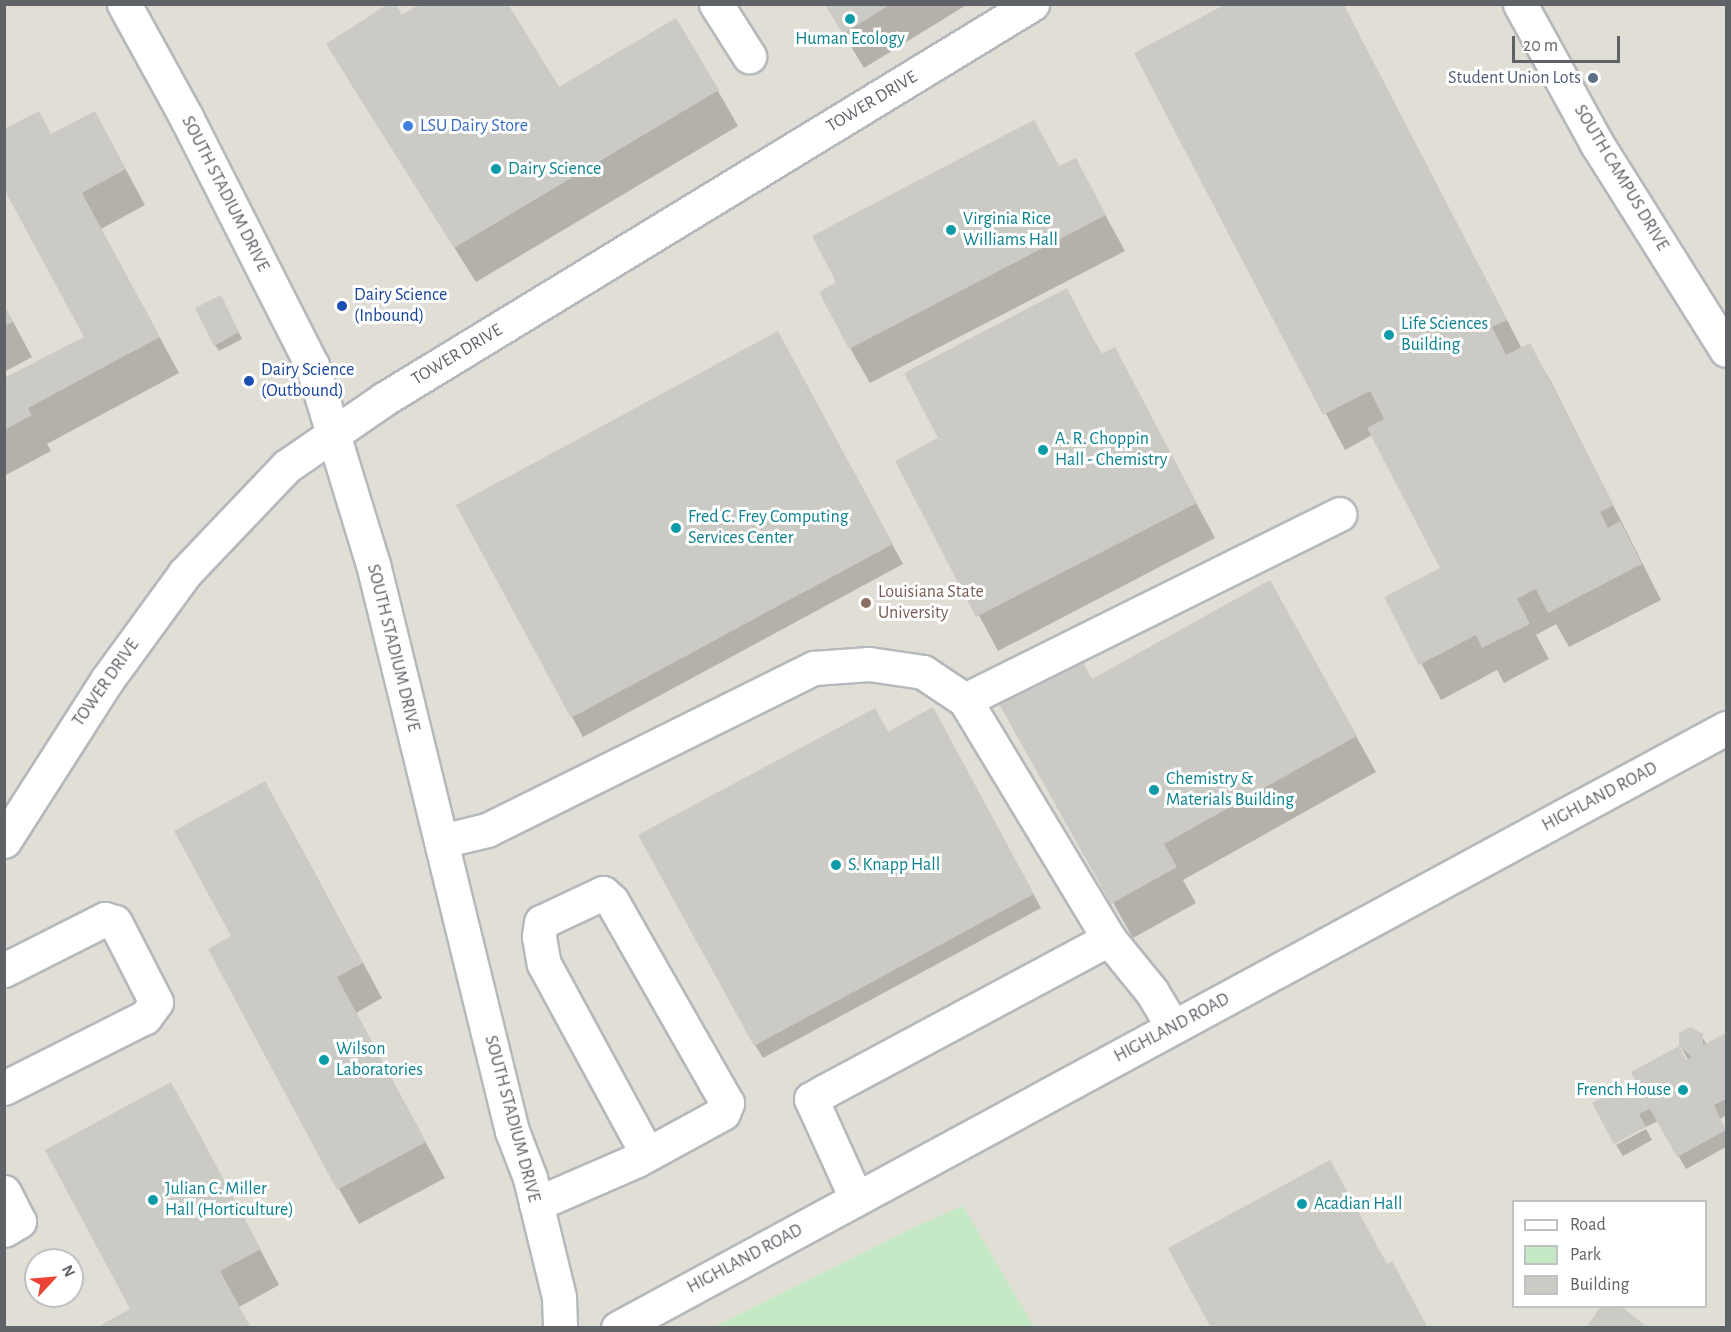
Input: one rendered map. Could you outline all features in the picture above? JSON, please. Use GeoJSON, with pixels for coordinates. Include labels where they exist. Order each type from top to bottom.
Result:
{"type":"FeatureCollection","features":[{"type":"Feature","properties":{"kind":"street","name":"SOUTH STADIUM DRIVE"},"geometry":{"type":"LineString","coordinates":[[124,4],[186,117],[312,365],[373,564],[512,1131],[536,1204],[559,1297],[560,1328]]}},
{"type":"Feature","properties":{"kind":"street"},"geometry":{"type":"LineString","coordinates":[[716,4],[748,56]]}},
{"type":"Feature","properties":{"kind":"street","name":"TOWER DRIVE"},"geometry":{"type":"LineString","coordinates":[[4,841],[106,680],[185,573],[287,466],[384,399],[1032,4]]}},
{"type":"Feature","properties":{"kind":"street","name":"SOUTH CAMPUS DRIVE"},"geometry":{"type":"LineString","coordinates":[[1520,4],[1597,144],[1726,350]]}},
{"type":"Feature","properties":{"kind":"street"},"geometry":{"type":"LineString","coordinates":[[965,700],[1339,514]]}},
{"type":"Feature","properties":{"kind":"street"},"geometry":{"type":"LineString","coordinates":[[441,841],[487,830],[814,668],[868,664],[923,672],[965,700],[1109,939],[1152,992],[1173,1027]]}},
{"type":"Feature","properties":{"kind":"street","name":"HIGHLAND ROAD"},"geometry":{"type":"LineString","coordinates":[[618,1328],[1726,728]]}},
{"type":"Feature","properties":{"kind":"street"},"geometry":{"type":"LineString","coordinates":[[536,1204],[647,1154],[723,1113],[726,1103],[612,901],[603,893],[541,922],[539,937],[544,964],[647,1154]]}},
{"type":"Feature","properties":{"kind":"street"},"geometry":{"type":"LineString","coordinates":[[4,970],[105,919],[115,922],[156,1002],[145,1017],[4,1088]]}},
{"type":"Feature","properties":{"kind":"street"},"geometry":{"type":"LineString","coordinates":[[856,1198],[811,1100],[1109,939]]}},
{"type":"Feature","properties":{"kind":"street"},"geometry":{"type":"LineString","coordinates":[[4,1192],[19,1221],[4,1230]]}},
{"type":"Feature","properties":{"kind":"shaded area","name":"Louisiana State University"},"geometry":{"type":"Polygon","coordinates":[[[5,5],[1726,5],[1726,1327],[5,1328],[5,5]]]}},
{"type":"Feature","properties":{"kind":"green space"},"geometry":{"type":"Polygon","coordinates":[[[963,1206],[1034,1327],[714,1327],[919,1225],[963,1206]]]}},
{"type":"Feature","properties":{"kind":"building","name":"Dairy Science"},"geometry":{"type":"Polygon","coordinates":[[[388,4],[396,4],[402,15],[420,4],[508,4],[559,87],[676,18],[719,90],[454,248],[326,44],[388,4]]]}},
{"type":"Feature","properties":{"kind":"building","name":"Human Ecology"},"geometry":{"type":"Polygon","coordinates":[[[825,4],[891,4],[843,34],[825,4]]]}},
{"type":"Feature","properties":{"kind":"building","name":"Life Sciences Building"},"geometry":{"type":"Polygon","coordinates":[[[1226,4],[1343,4],[1507,320],[1492,327],[1506,355],[1530,343],[1614,505],[1600,512],[1608,528],[1620,521],[1642,564],[1548,613],[1536,589],[1517,599],[1530,624],[1482,648],[1476,635],[1419,665],[1384,597],[1440,568],[1367,428],[1384,419],[1370,391],[1323,415],[1134,53],[1226,4]]]}},
{"type":"Feature","properties":{"kind":"building"},"geometry":{"type":"Polygon","coordinates":[[[39,111],[51,134],[95,111],[126,169],[82,193],[160,337],[28,408],[32,415],[4,430],[4,378],[84,337],[4,189],[4,129],[39,111]]]}},
{"type":"Feature","properties":{"kind":"building","name":"Virginia Rice Williams Hall"},"geometry":{"type":"Polygon","coordinates":[[[1034,120],[1059,166],[1076,158],[1106,215],[849,349],[819,292],[836,282],[812,236],[1034,120]]]}},
{"type":"Feature","properties":{"kind":"building","name":"A. R. Choppin Hall - Chemistry"},"geometry":{"type":"Polygon","coordinates":[[[1067,288],[1101,354],[1115,347],[1197,503],[976,617],[895,461],[938,438],[904,373],[1067,288]]]}},
{"type":"Feature","properties":{"kind":"building"},"geometry":{"type":"Polygon","coordinates":[[[221,295],[239,332],[214,346],[195,308],[221,295]]]}},
{"type":"Feature","properties":{"kind":"building"},"geometry":{"type":"Polygon","coordinates":[[[4,305],[13,322],[4,326],[4,305]]]}},
{"type":"Feature","properties":{"kind":"building","name":"Fred C. Frey Computing Services Center"},"geometry":{"type":"Polygon","coordinates":[[[778,331],[893,544],[571,718],[456,505],[778,331]]]}},
{"type":"Feature","properties":{"kind":"building","name":"Chemistry & Materials Building"},"geometry":{"type":"Polygon","coordinates":[[[1270,580],[1357,736],[1164,844],[1177,867],[1111,904],[998,702],[1080,657],[1092,679],[1270,580]]]}},
{"type":"Feature","properties":{"kind":"building","name":"S. Knapp Hall"},"geometry":{"type":"Polygon","coordinates":[[[933,707],[1034,894],[754,1046],[638,835],[875,708],[888,732],[933,707]]]}},
{"type":"Feature","properties":{"kind":"building","name":"Wilson Laboratories"},"geometry":{"type":"Polygon","coordinates":[[[265,781],[363,963],[337,977],[426,1142],[337,1190],[208,949],[231,936],[174,831],[265,781]]]}},
{"type":"Feature","properties":{"kind":"building","name":"French House"},"geometry":{"type":"Polygon","coordinates":[[[1690,1027],[1703,1034],[1703,1045],[1726,1033],[1726,1099],[1714,1105],[1726,1130],[1677,1157],[1650,1109],[1639,1114],[1646,1127],[1614,1144],[1592,1103],[1624,1086],[1631,1099],[1642,1093],[1631,1072],[1679,1046],[1679,1033],[1690,1027]],[[1679,1046],[1686,1060],[1692,1057],[1679,1046]]]}},
{"type":"Feature","properties":{"kind":"building","name":"Julian C. Miller Hall (Horticulture)"},"geometry":{"type":"Polygon","coordinates":[[[171,1082],[261,1249],[220,1271],[251,1328],[96,1328],[130,1309],[45,1150],[171,1082]]]}},
{"type":"Feature","properties":{"kind":"building","name":"Acadian Hall"},"geometry":{"type":"Polygon","coordinates":[[[1330,1160],[1387,1264],[1392,1261],[1428,1328],[1211,1328],[1168,1248],[1330,1160]]]}},
{"type":"Feature","properties":{"kind":"building"},"geometry":{"type":"Polygon","coordinates":[[[1600,1308],[1623,1308],[1648,1328],[1586,1328],[1600,1308]]]}},
{"type":"Feature","properties":{"kind":"place","name":"Human Ecology"},"geometry":{"type":"Point","coordinates":[850,19]}},
{"type":"Feature","properties":{"kind":"place","name":"Student Union Lots"},"geometry":{"type":"Point","coordinates":[1593,78]}},
{"type":"Feature","properties":{"kind":"place","name":"LSU Dairy Store"},"geometry":{"type":"Point","coordinates":[408,126]}},
{"type":"Feature","properties":{"kind":"place","name":"Dairy Science"},"geometry":{"type":"Point","coordinates":[496,169]}},
{"type":"Feature","properties":{"kind":"place","name":"Virginia Rice Williams Hall"},"geometry":{"type":"Point","coordinates":[951,230]}},
{"type":"Feature","properties":{"kind":"place","name":"Dairy Science (Inbound)"},"geometry":{"type":"Point","coordinates":[342,306]}},
{"type":"Feature","properties":{"kind":"place","name":"Life Sciences Building"},"geometry":{"type":"Point","coordinates":[1389,335]}},
{"type":"Feature","properties":{"kind":"place","name":"Dairy Science (Outbound)"},"geometry":{"type":"Point","coordinates":[249,381]}},
{"type":"Feature","properties":{"kind":"place","name":"A. R. Choppin Hall - Chemistry"},"geometry":{"type":"Point","coordinates":[1043,450]}},
{"type":"Feature","properties":{"kind":"place","name":"Fred C. Frey Computing Services Center"},"geometry":{"type":"Point","coordinates":[676,528]}},
{"type":"Feature","properties":{"kind":"place","name":"Louisiana State University"},"geometry":{"type":"Point","coordinates":[866,603]}},
{"type":"Feature","properties":{"kind":"place","name":"Chemistry & Materials Building"},"geometry":{"type":"Point","coordinates":[1154,790]}},
{"type":"Feature","properties":{"kind":"place","name":"S. Knapp Hall"},"geometry":{"type":"Point","coordinates":[836,865]}},
{"type":"Feature","properties":{"kind":"place","name":"Wilson Laboratories"},"geometry":{"type":"Point","coordinates":[324,1060]}},
{"type":"Feature","properties":{"kind":"place","name":"French House"},"geometry":{"type":"Point","coordinates":[1683,1090]}},
{"type":"Feature","properties":{"kind":"place","name":"Julian C. Miller Hall (Horticulture)"},"geometry":{"type":"Point","coordinates":[153,1200]}},
{"type":"Feature","properties":{"kind":"place","name":"Acadian Hall"},"geometry":{"type":"Point","coordinates":[1302,1204]}}]}
